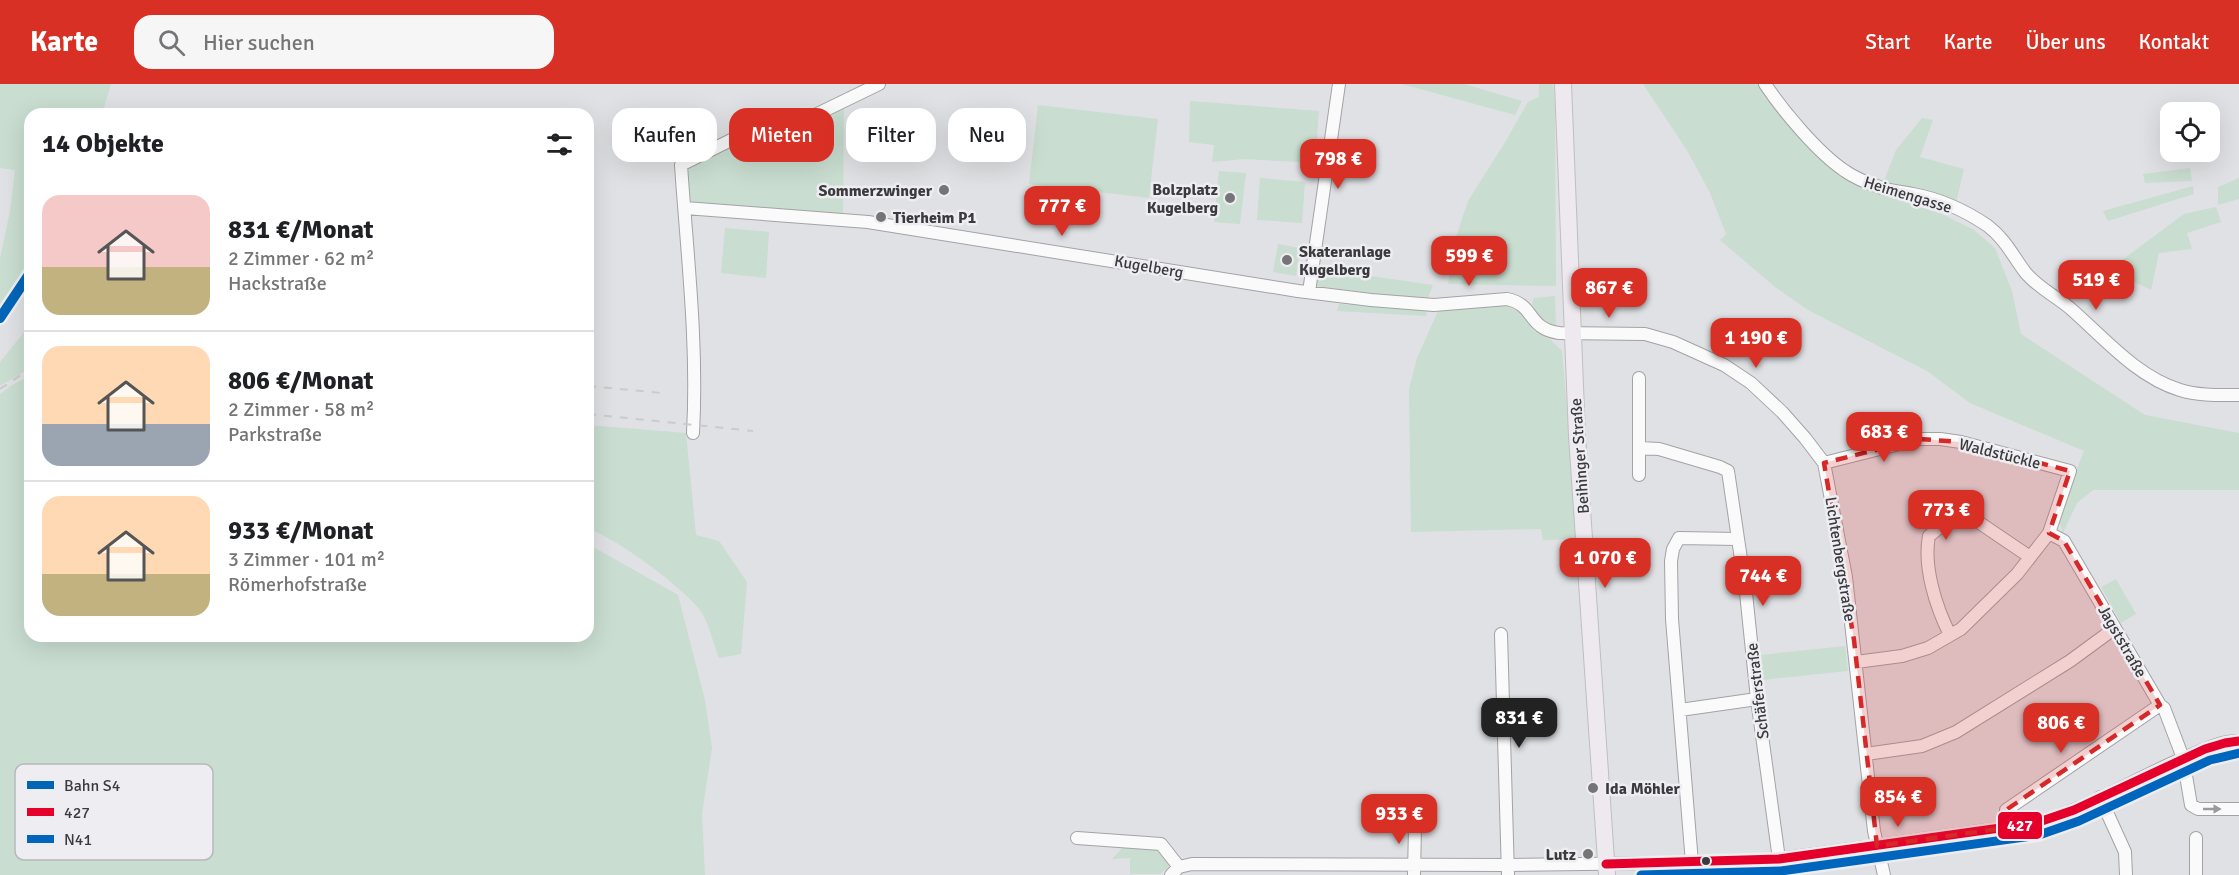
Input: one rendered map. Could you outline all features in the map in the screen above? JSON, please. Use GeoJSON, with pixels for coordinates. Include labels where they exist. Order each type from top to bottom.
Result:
{"type":"FeatureCollection","features":[{"type":"Feature","properties":{"kind":"main road","name":"Beihinger Straße"},"geometry":{"type":"LineString","coordinates":[[1563,84],[1577,436],[1606,869]]}},
{"type":"Feature","properties":{"kind":"street"},"geometry":{"type":"LineString","coordinates":[[693,433],[695,381],[681,165],[753,129],[811,117],[879,84]]}},
{"type":"Feature","properties":{"kind":"street"},"geometry":{"type":"LineString","coordinates":[[1309,292],[1338,84]]}},
{"type":"Feature","properties":{"kind":"street","name":"Heimengasse"},"geometry":{"type":"LineString","coordinates":[[1765,84],[1811,139],[1845,171],[1880,187],[1931,198],[1970,215],[1990,227],[2007,244],[2025,272],[2039,287],[2066,304],[2123,356],[2146,372],[2180,390],[2205,394],[2239,395]]}},
{"type":"Feature","properties":{"kind":"street","name":"Kugelberg"},"geometry":{"type":"LineString","coordinates":[[685,208],[867,222],[1309,292],[1434,305],[1507,299]]}},
{"type":"Feature","properties":{"kind":"street","name":"Lichtenbergstraße"},"geometry":{"type":"LineString","coordinates":[[1507,299],[1526,307],[1531,318],[1545,330],[1572,333],[1645,334],[1673,342],[1724,365],[1751,384],[1782,412],[1824,463],[1846,577],[1877,846],[1884,875]]}},
{"type":"Feature","properties":{"kind":"street"},"geometry":{"type":"LineString","coordinates":[[1639,378],[1639,475]]}},
{"type":"Feature","properties":{"kind":"street","name":"Waldstückle"},"geometry":{"type":"LineString","coordinates":[[1824,463],[1919,439],[1940,439],[1961,442],[2070,471],[2049,533]]}},
{"type":"Feature","properties":{"kind":"street","name":"Schäferstraße"},"geometry":{"type":"LineString","coordinates":[[1640,448],[1659,450],[1728,471],[1779,860]]}},
{"type":"Feature","properties":{"kind":"street"},"geometry":{"type":"LineString","coordinates":[[1950,635],[1932,584],[1926,551],[1929,536],[1956,513],[1968,515],[2030,557]]}},
{"type":"Feature","properties":{"kind":"street"},"geometry":{"type":"LineString","coordinates":[[1856,662],[1902,656],[1928,648],[1961,629],[2017,574],[2049,533]]}},
{"type":"Feature","properties":{"kind":"street","name":"Jagststraße"},"geometry":{"type":"LineString","coordinates":[[2049,533],[2064,541],[2160,705],[2164,708],[2183,758],[2191,805],[2198,809],[2239,809]]}},
{"type":"Feature","properties":{"kind":"street"},"geometry":{"type":"LineString","coordinates":[[1692,863],[1672,619],[1673,549],[1679,538],[1738,539]]}},
{"type":"Feature","properties":{"kind":"street"},"geometry":{"type":"LineString","coordinates":[[1866,754],[1922,746],[1956,732],[2070,661],[2115,628]]}},
{"type":"Feature","properties":{"kind":"street"},"geometry":{"type":"LineString","coordinates":[[1501,634],[1508,870]]}},
{"type":"Feature","properties":{"kind":"street"},"geometry":{"type":"LineString","coordinates":[[1680,710],[1757,699]]}},
{"type":"Feature","properties":{"kind":"street"},"geometry":{"type":"LineString","coordinates":[[2005,828],[2006,810],[2160,705]]}},
{"type":"Feature","properties":{"kind":"street"},"geometry":{"type":"LineString","coordinates":[[1077,838],[1161,844],[1175,871],[1192,864],[1279,870],[1508,870],[1606,869],[1779,860],[2036,823],[2060,816],[2183,758],[2216,745],[2239,741]]}},
{"type":"Feature","properties":{"kind":"street"},"geometry":{"type":"LineString","coordinates":[[2100,797],[2125,852],[2126,875]]}},
{"type":"Feature","properties":{"kind":"street"},"geometry":{"type":"LineString","coordinates":[[1414,870],[1415,826]]}},
{"type":"Feature","properties":{"kind":"street"},"geometry":{"type":"LineString","coordinates":[[2196,838],[2196,875]]}},
{"type":"Feature","properties":{"kind":"street"},"geometry":{"type":"LineString","coordinates":[[1745,862],[1746,875]]}},
{"type":"Feature","properties":{"kind":"highlighted area"},"geometry":{"type":"Polygon","coordinates":[[[1919,439],[1961,442],[2070,471],[2049,533],[2064,541],[2160,705],[2006,810],[2005,828],[1877,846],[1854,640],[1824,463],[1919,439]]]}},
{"type":"Feature","properties":{"kind":"green space"},"geometry":{"type":"Polygon","coordinates":[[[0,84],[111,84],[104,108],[24,108],[24,276],[0,314],[0,259],[10,211],[15,170],[0,168],[0,84]]]}},
{"type":"Feature","properties":{"kind":"green space"},"geometry":{"type":"Polygon","coordinates":[[[1402,84],[1464,84],[1522,101],[1515,115],[1402,84]]]}},
{"type":"Feature","properties":{"kind":"green space"},"geometry":{"type":"Polygon","coordinates":[[[1539,84],[1553,84],[1555,102],[1556,286],[1448,284],[1456,237],[1468,201],[1528,102],[1539,97],[1539,84]]]}},
{"type":"Feature","properties":{"kind":"green space"},"geometry":{"type":"Polygon","coordinates":[[[1643,84],[1763,84],[1832,167],[1860,187],[1944,215],[1974,230],[1995,248],[2012,291],[2021,334],[2145,415],[2239,433],[2239,490],[2093,490],[2077,503],[2063,533],[2058,518],[2084,451],[1970,403],[1927,371],[1808,310],[1775,287],[1720,240],[1726,234],[1710,193],[1688,152],[1643,84]]]}},
{"type":"Feature","properties":{"kind":"green space"},"geometry":{"type":"Polygon","coordinates":[[[1190,101],[1319,111],[1315,163],[1244,159],[1212,162],[1214,145],[1189,142],[1190,101]]]}},
{"type":"Feature","properties":{"kind":"green space"},"geometry":{"type":"Polygon","coordinates":[[[1038,105],[1158,119],[1149,198],[1029,184],[1038,105]]]}},
{"type":"Feature","properties":{"kind":"green space"},"geometry":{"type":"Polygon","coordinates":[[[844,108],[843,215],[692,204],[683,168],[695,162],[717,162],[717,151],[729,145],[729,162],[834,162],[834,112],[844,108]]]}},
{"type":"Feature","properties":{"kind":"green space"},"geometry":{"type":"Polygon","coordinates":[[[1922,118],[1933,120],[1920,157],[1964,169],[1956,203],[1930,192],[1884,181],[1896,150],[1922,118]]]}},
{"type":"Feature","properties":{"kind":"green space"},"geometry":{"type":"Polygon","coordinates":[[[2190,168],[2192,181],[2145,183],[2143,174],[2190,168]]]}},
{"type":"Feature","properties":{"kind":"green space"},"geometry":{"type":"Polygon","coordinates":[[[1219,171],[1246,173],[1240,224],[1214,222],[1219,171]]]}},
{"type":"Feature","properties":{"kind":"green space"},"geometry":{"type":"Polygon","coordinates":[[[1260,178],[1305,182],[1302,223],[1257,220],[1260,178]]]}},
{"type":"Feature","properties":{"kind":"green space"},"geometry":{"type":"Polygon","coordinates":[[[2239,178],[2239,199],[2218,205],[2218,187],[2239,178]]]}},
{"type":"Feature","properties":{"kind":"green space"},"geometry":{"type":"Polygon","coordinates":[[[2193,186],[2194,194],[2108,221],[2103,211],[2193,186]]]}},
{"type":"Feature","properties":{"kind":"green space"},"geometry":{"type":"Polygon","coordinates":[[[2216,207],[2221,222],[2187,233],[2192,249],[2159,253],[2151,290],[2130,280],[2114,266],[2184,214],[2216,207]]]}},
{"type":"Feature","properties":{"kind":"green space"},"geometry":{"type":"Polygon","coordinates":[[[725,228],[769,232],[766,278],[721,273],[725,228]]]}},
{"type":"Feature","properties":{"kind":"green space","name":"Skateranlage Kugelberg"},"geometry":{"type":"Polygon","coordinates":[[[1278,244],[1300,248],[1296,276],[1273,272],[1278,244]]]}},
{"type":"Feature","properties":{"kind":"green space"},"geometry":{"type":"Polygon","coordinates":[[[1315,268],[1433,285],[1427,300],[1315,286],[1315,268]]]}},
{"type":"Feature","properties":{"kind":"green space"},"geometry":{"type":"Polygon","coordinates":[[[1555,296],[1556,327],[1544,325],[1532,304],[1534,298],[1555,296]]]}},
{"type":"Feature","properties":{"kind":"green space"},"geometry":{"type":"Polygon","coordinates":[[[1339,304],[1427,311],[1426,316],[1337,311],[1339,304]]]}},
{"type":"Feature","properties":{"kind":"green space"},"geometry":{"type":"Polygon","coordinates":[[[1505,304],[1519,309],[1535,332],[1550,339],[1562,351],[1578,539],[1543,540],[1541,529],[1411,532],[1409,389],[1417,358],[1438,311],[1505,304]]]}},
{"type":"Feature","properties":{"kind":"green space"},"geometry":{"type":"Polygon","coordinates":[[[24,332],[24,372],[0,386],[0,362],[24,332]]]}},
{"type":"Feature","properties":{"kind":"green space"},"geometry":{"type":"Polygon","coordinates":[[[24,379],[24,642],[594,642],[594,547],[678,595],[705,700],[712,748],[702,814],[705,875],[0,875],[0,394],[24,379]]]}},
{"type":"Feature","properties":{"kind":"green space"},"geometry":{"type":"Polygon","coordinates":[[[594,425],[686,433],[696,535],[719,541],[747,582],[741,654],[719,658],[703,615],[691,600],[664,576],[594,531],[594,425]]]}},
{"type":"Feature","properties":{"kind":"green space"},"geometry":{"type":"Polygon","coordinates":[[[2116,579],[2136,614],[2121,623],[2101,587],[2116,579]]]}},
{"type":"Feature","properties":{"kind":"green space"},"geometry":{"type":"Polygon","coordinates":[[[1845,646],[1848,671],[1762,680],[1760,655],[1845,646]]]}},
{"type":"Feature","properties":{"kind":"green space"},"geometry":{"type":"Polygon","coordinates":[[[1126,844],[1161,849],[1172,864],[1160,874],[1130,874],[1130,858],[1112,859],[1126,844]]]}},
{"type":"Feature","properties":{"kind":"railway"},"geometry":{"type":"LineString","coordinates":[[0,389],[24,373]]}},
{"type":"Feature","properties":{"kind":"railway"},"geometry":{"type":"LineString","coordinates":[[594,387],[661,393]]}},
{"type":"Feature","properties":{"kind":"railway"},"geometry":{"type":"LineString","coordinates":[[594,415],[753,431]]}},
{"type":"Feature","properties":{"kind":"rail line","name":"S4"},"geometry":{"type":"LineString","coordinates":[[0,318],[24,282]]}},
{"type":"Feature","properties":{"kind":"transit line","name":"427"},"geometry":{"type":"LineString","coordinates":[[1606,864],[1779,859],[2036,823],[2074,810],[2205,749],[2239,741]]}},
{"type":"Feature","properties":{"kind":"transit line","name":"N41"},"geometry":{"type":"LineString","coordinates":[[1641,875],[1781,871],[2039,835],[2079,821],[2210,760],[2239,753]]}},
{"type":"Feature","properties":{"kind":"place","name":"Sommerzwinger"},"geometry":{"type":"Point","coordinates":[944,190]}},
{"type":"Feature","properties":{"kind":"place","name":"Bolzplatz Kugelberg"},"geometry":{"type":"Point","coordinates":[1230,198]}},
{"type":"Feature","properties":{"kind":"place","name":"Tierheim P1"},"geometry":{"type":"Point","coordinates":[881,217]}},
{"type":"Feature","properties":{"kind":"place","name":"Skateranlage Kugelberg"},"geometry":{"type":"Point","coordinates":[1287,260]}},
{"type":"Feature","properties":{"kind":"place","name":"Ida Möhler"},"geometry":{"type":"Point","coordinates":[1593,788]}},
{"type":"Feature","properties":{"kind":"place","name":"Lutz"},"geometry":{"type":"Point","coordinates":[1588,854]}}]}
